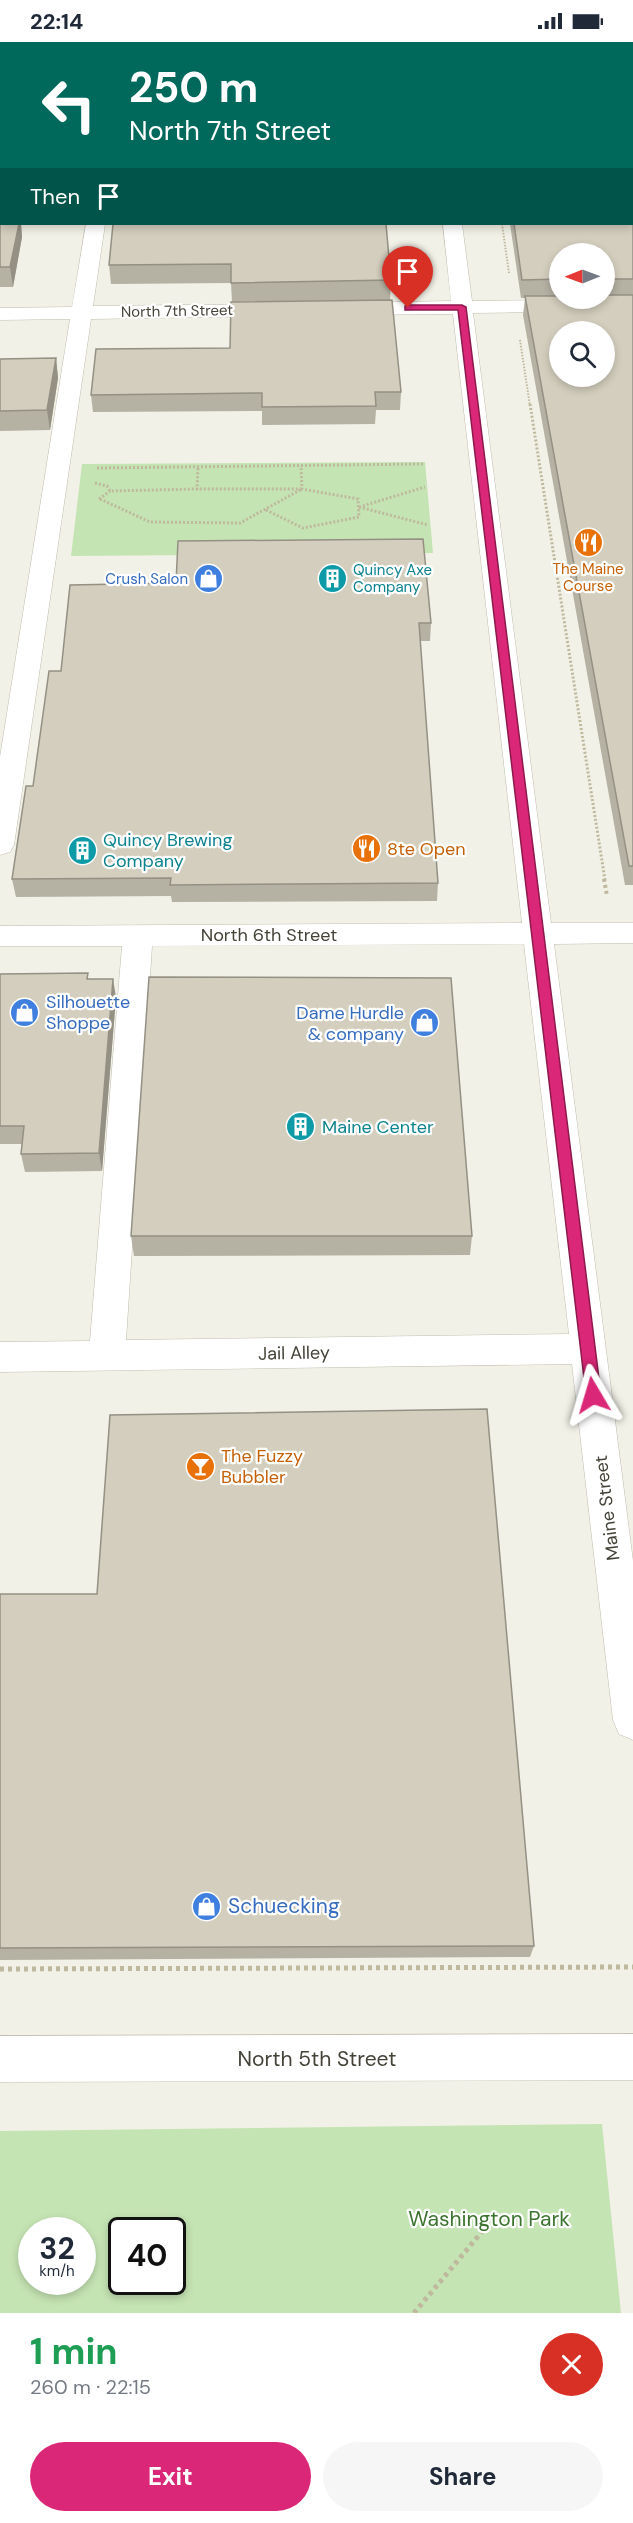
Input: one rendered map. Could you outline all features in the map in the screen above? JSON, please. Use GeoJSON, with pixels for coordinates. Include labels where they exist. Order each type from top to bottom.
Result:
{"type":"FeatureCollection","features":[{"type":"Feature","properties":{"kind":"street"},"geometry":{"type":"LineString","coordinates":[[0,846],[95,225]]}},
{"type":"Feature","properties":{"kind":"street","name":"Maine Street"},"geometry":{"type":"LineString","coordinates":[[452,225],[633,1720]]}},
{"type":"Feature","properties":{"kind":"street"},"geometry":{"type":"LineString","coordinates":[[326,309],[633,305]]}},
{"type":"Feature","properties":{"kind":"street","name":"North 7th Street"},"geometry":{"type":"LineString","coordinates":[[0,314],[291,310]]}},
{"type":"Feature","properties":{"kind":"street","name":"North 6th Street"},"geometry":{"type":"LineString","coordinates":[[0,936],[623,933]]}},
{"type":"Feature","properties":{"kind":"street"},"geometry":{"type":"LineString","coordinates":[[107,1356],[138,936]]}},
{"type":"Feature","properties":{"kind":"street","name":"Jail Alley"},"geometry":{"type":"LineString","coordinates":[[0,1357],[588,1349]]}},
{"type":"Feature","properties":{"kind":"street","name":"North 5th Street"},"geometry":{"type":"LineString","coordinates":[[0,2059],[633,2057]]}},
{"type":"Feature","properties":{"kind":"path"},"geometry":{"type":"LineString","coordinates":[[502,225],[514,307],[623,933]]}},
{"type":"Feature","properties":{"kind":"path"},"geometry":{"type":"LineString","coordinates":[[57,476],[198,468],[423,464]]}},
{"type":"Feature","properties":{"kind":"path"},"geometry":{"type":"LineString","coordinates":[[301,466],[302,489]]}},
{"type":"Feature","properties":{"kind":"path"},"geometry":{"type":"LineString","coordinates":[[197,489],[198,468]]}},
{"type":"Feature","properties":{"kind":"path"},"geometry":{"type":"LineString","coordinates":[[57,476],[100,483],[107,486],[110,491],[302,489],[358,499],[359,517],[303,528],[265,509]]}},
{"type":"Feature","properties":{"kind":"path"},"geometry":{"type":"LineString","coordinates":[[359,507],[425,487]]}},
{"type":"Feature","properties":{"kind":"path"},"geometry":{"type":"LineString","coordinates":[[100,499],[150,522],[240,523],[302,489]]}},
{"type":"Feature","properties":{"kind":"path"},"geometry":{"type":"LineString","coordinates":[[359,507],[428,525]]}},
{"type":"Feature","properties":{"kind":"path"},"geometry":{"type":"LineString","coordinates":[[0,1969],[633,1967]]}},
{"type":"Feature","properties":{"kind":"path"},"geometry":{"type":"LineString","coordinates":[[414,2313],[490,2222]]}},
{"type":"Feature","properties":{"kind":"green space"},"geometry":{"type":"Polygon","coordinates":[[[425,462],[433,553],[71,556],[82,464],[425,462]]]}},
{"type":"Feature","properties":{"kind":"green space","name":"Washington Park"},"geometry":{"type":"Polygon","coordinates":[[[602,2124],[621,2313],[0,2313],[0,2131],[602,2124]]]}},
{"type":"Feature","properties":{"kind":"building"},"geometry":{"type":"Polygon","coordinates":[[[0,225],[19,225],[10,267],[0,267],[0,225]]]}},
{"type":"Feature","properties":{"kind":"building"},"geometry":{"type":"Polygon","coordinates":[[[113,225],[386,225],[391,280],[231,283],[231,264],[109,265],[113,225]]]}},
{"type":"Feature","properties":{"kind":"building"},"geometry":{"type":"Polygon","coordinates":[[[514,225],[633,225],[633,279],[615,279],[615,243],[549,243],[549,279],[522,280],[514,225]]]}},
{"type":"Feature","properties":{"kind":"building"},"geometry":{"type":"Polygon","coordinates":[[[615,295],[633,295],[633,866],[629,866],[525,296],[549,296],[549,309],[615,309],[615,295]]]}},
{"type":"Feature","properties":{"kind":"building"},"geometry":{"type":"Polygon","coordinates":[[[392,300],[401,392],[375,392],[376,406],[262,407],[262,393],[91,395],[96,349],[230,348],[231,302],[392,300]]]}},
{"type":"Feature","properties":{"kind":"building"},"geometry":{"type":"Polygon","coordinates":[[[56,358],[47,410],[0,411],[0,359],[56,358]]]}},
{"type":"Feature","properties":{"kind":"building"},"geometry":{"type":"Polygon","coordinates":[[[423,539],[431,623],[419,623],[438,883],[170,885],[171,878],[12,879],[26,786],[33,786],[49,671],[61,671],[70,585],[176,583],[178,541],[423,539]]]}},
{"type":"Feature","properties":{"kind":"building"},"geometry":{"type":"Polygon","coordinates":[[[88,973],[87,979],[113,979],[99,1153],[21,1154],[24,1126],[0,1126],[0,974],[88,973]]]}},
{"type":"Feature","properties":{"kind":"building","name":"Maine Center"},"geometry":{"type":"Polygon","coordinates":[[[149,977],[451,978],[472,1236],[131,1236],[149,977]]]}},
{"type":"Feature","properties":{"kind":"building"},"geometry":{"type":"Polygon","coordinates":[[[487,1409],[534,1946],[0,1948],[0,1594],[97,1594],[110,1415],[487,1409]]]}},
{"type":"Feature","properties":{"kind":"place","name":"The Maine Course"},"geometry":{"type":"Point","coordinates":[588,542]}},
{"type":"Feature","properties":{"kind":"place","name":"Crush Salon"},"geometry":{"type":"Point","coordinates":[209,579]}},
{"type":"Feature","properties":{"kind":"place","name":"Quincy Axe Company"},"geometry":{"type":"Point","coordinates":[332,579]}},
{"type":"Feature","properties":{"kind":"place","name":"8te Open"},"geometry":{"type":"Point","coordinates":[366,849]}},
{"type":"Feature","properties":{"kind":"place","name":"Quincy Brewing Company"},"geometry":{"type":"Point","coordinates":[82,850]}},
{"type":"Feature","properties":{"kind":"place","name":"Silhouette Shoppe"},"geometry":{"type":"Point","coordinates":[25,1012]}},
{"type":"Feature","properties":{"kind":"place","name":"Dame Hurdle & company"},"geometry":{"type":"Point","coordinates":[425,1023]}},
{"type":"Feature","properties":{"kind":"place","name":"Maine Center"},"geometry":{"type":"Point","coordinates":[301,1127]}},
{"type":"Feature","properties":{"kind":"place","name":"The Fuzzy Bubbler"},"geometry":{"type":"Point","coordinates":[200,1466]}},
{"type":"Feature","properties":{"kind":"place","name":"Schuecking"},"geometry":{"type":"Point","coordinates":[207,1906]}},
{"type":"Feature","properties":{"kind":"route"},"geometry":{"type":"LineString","coordinates":[[408,308],[462,307],[593,1395]]}}]}
